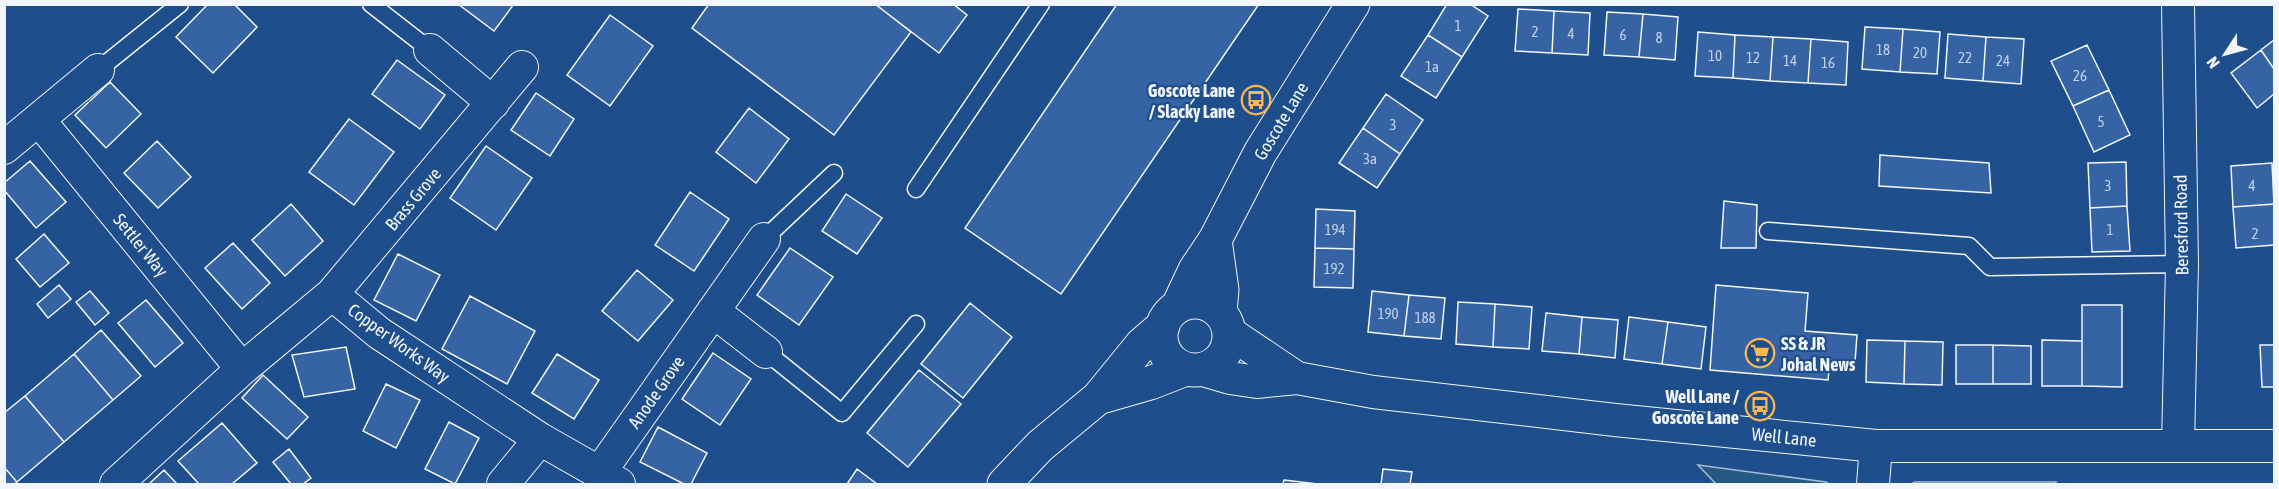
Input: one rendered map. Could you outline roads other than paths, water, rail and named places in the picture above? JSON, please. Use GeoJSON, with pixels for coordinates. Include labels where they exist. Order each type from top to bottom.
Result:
{"type":"FeatureCollection","features":[{"type":"Feature","properties":{"kind":"street","name":"Goscote Lane"},"geometry":{"type":"LineString","coordinates":[[1004,484],[1040,446],[1098,398],[1142,344],[1171,316],[1195,270],[1215,240],[1260,153],[1353,4]]}},
{"type":"Feature","properties":{"kind":"street","name":"Beresford Road"},"geometry":{"type":"LineString","coordinates":[[2178,4],[2182,264],[2178,446]]}},
{"type":"Feature","properties":{"kind":"street"},"geometry":{"type":"LineString","coordinates":[[430,50],[493,103]]}},
{"type":"Feature","properties":{"kind":"street","name":"Brass Grove"},"geometry":{"type":"LineString","coordinates":[[333,294],[522,67]]}},
{"type":"Feature","properties":{"kind":"street"},"geometry":{"type":"LineString","coordinates":[[4,147],[98,70]]}},
{"type":"Feature","properties":{"kind":"street","name":"Settler Way"},"geometry":{"type":"LineString","coordinates":[[39,120],[242,369]]}},
{"type":"Feature","properties":{"kind":"street","name":"Anode Grove"},"geometry":{"type":"LineString","coordinates":[[610,478],[713,311],[764,239]]}},
{"type":"Feature","properties":{"kind":"street"},"geometry":{"type":"LineString","coordinates":[[1215,240],[1228,345],[1223,356],[1215,365],[1194,369],[1173,363],[1165,352],[1161,340],[1171,316],[1192,302],[1207,304],[1225,322]]}},
{"type":"Feature","properties":{"kind":"street","name":"Copper Works Way"},"geometry":{"type":"LineString","coordinates":[[116,484],[242,369],[333,294],[379,333],[540,439],[610,478]]}},
{"type":"Feature","properties":{"kind":"street"},"geometry":{"type":"LineString","coordinates":[[713,311],[766,352]]}},
{"type":"Feature","properties":{"kind":"street","name":"Well Lane"},"geometry":{"type":"LineString","coordinates":[[1225,322],[1298,378]]}},
{"type":"Feature","properties":{"kind":"street","name":"Goscote Lane"},"geometry":{"type":"LineString","coordinates":[[1098,398],[1194,369]]}},
{"type":"Feature","properties":{"kind":"street","name":"Well Lane"},"geometry":{"type":"LineString","coordinates":[[1194,369],[1257,382],[1298,378],[1373,392],[1615,420],[1876,446],[2274,446]]}},
{"type":"Feature","properties":{"kind":"street"},"geometry":{"type":"LineString","coordinates":[[503,484],[540,439]]}},
{"type":"Feature","properties":{"kind":"street"},"geometry":{"type":"LineString","coordinates":[[1874,484],[1876,446]]}},
{"type":"Feature","properties":{"kind":"lane"},"geometry":{"type":"LineString","coordinates":[[98,70],[180,4]]}},
{"type":"Feature","properties":{"kind":"lane"},"geometry":{"type":"LineString","coordinates":[[371,4],[430,50]]}},
{"type":"Feature","properties":{"kind":"lane"},"geometry":{"type":"LineString","coordinates":[[916,189],[1041,4]]}},
{"type":"Feature","properties":{"kind":"lane"},"geometry":{"type":"LineString","coordinates":[[764,239],[834,173]]}},
{"type":"Feature","properties":{"kind":"lane"},"geometry":{"type":"LineString","coordinates":[[1768,231],[1970,246],[1990,267],[2182,264]]}},
{"type":"Feature","properties":{"kind":"lane"},"geometry":{"type":"LineString","coordinates":[[766,352],[842,413],[916,324]]}},
{"type":"Feature","properties":{"kind":"place","name":"Goscote Lane / Slacky Lane"},"geometry":{"type":"Point","coordinates":[1256,100]}},
{"type":"Feature","properties":{"kind":"place","name":"SS & JR Johal News"},"geometry":{"type":"Point","coordinates":[1760,353]}},
{"type":"Feature","properties":{"kind":"place","name":"Well Lane / Goscote Lane"},"geometry":{"type":"Point","coordinates":[1760,406]}}]}
